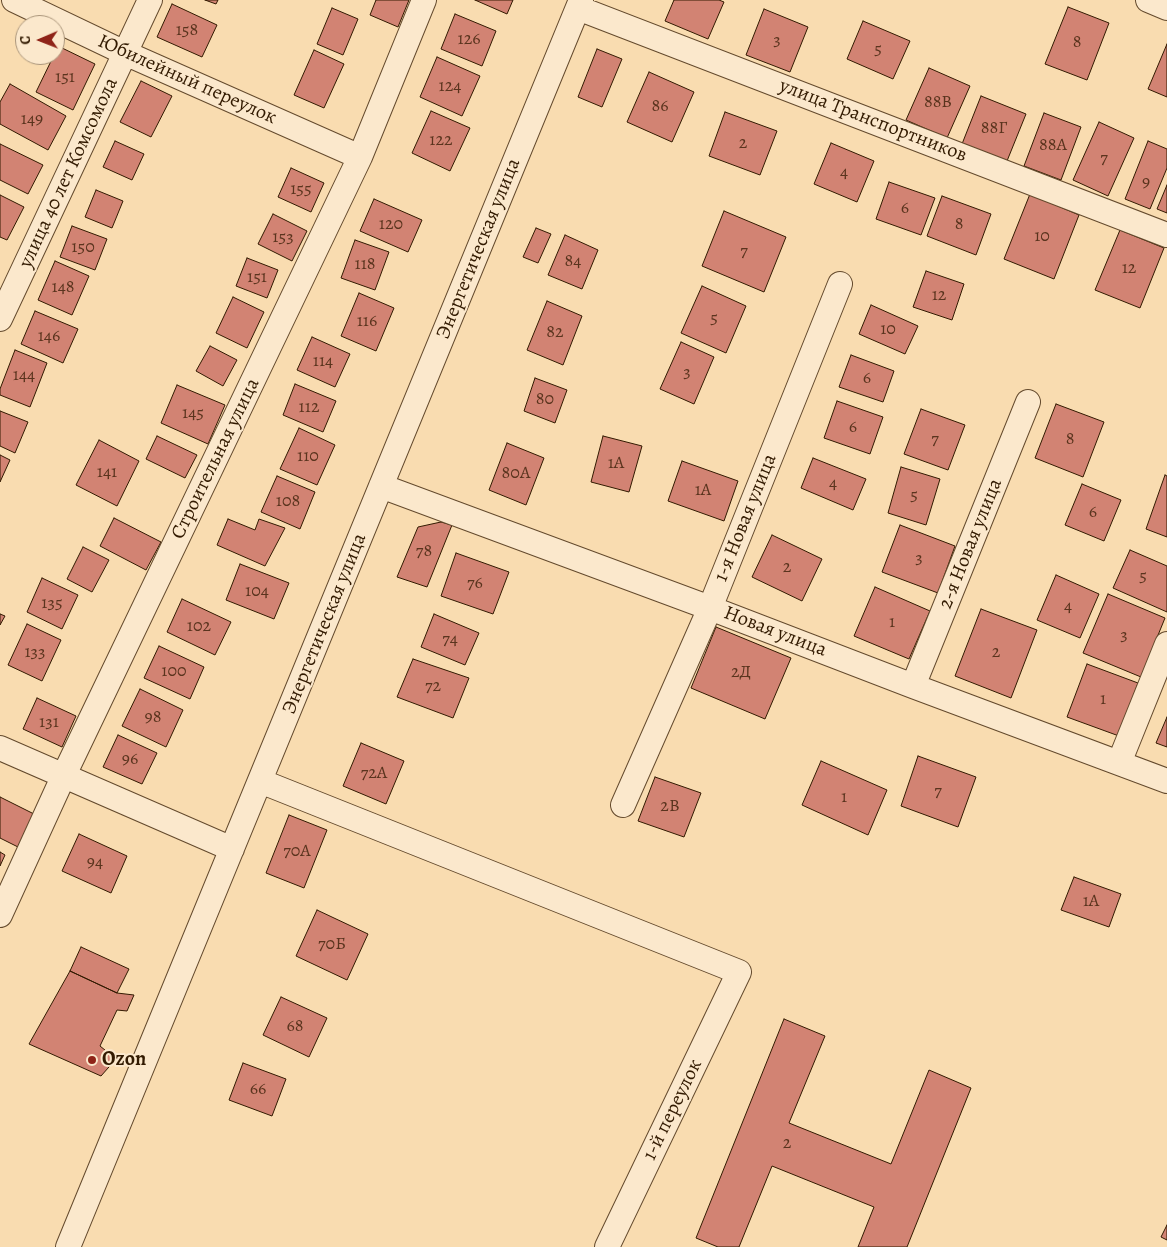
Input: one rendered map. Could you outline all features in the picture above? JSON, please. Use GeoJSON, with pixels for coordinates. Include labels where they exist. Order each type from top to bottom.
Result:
{"type":"FeatureCollection","features":[{"type":"Feature","properties":{"kind":"street","name":"Юбилейный переулок"},"geometry":{"type":"LineString","coordinates":[[14,0],[125,53],[360,158]]}},
{"type":"Feature","properties":{"kind":"street","name":"улица 40 лет Комсомола"},"geometry":{"type":"LineString","coordinates":[[0,319],[150,0]]}},
{"type":"Feature","properties":{"kind":"street","name":"Строительная улица"},"geometry":{"type":"LineString","coordinates":[[0,915],[64,776],[360,158],[424,0]]}},
{"type":"Feature","properties":{"kind":"street"},"geometry":{"type":"LineString","coordinates":[[1148,0],[1167,8]]}},
{"type":"Feature","properties":{"kind":"street","name":"улица Транспортников"},"geometry":{"type":"LineString","coordinates":[[580,4],[1167,235]]}},
{"type":"Feature","properties":{"kind":"street","name":"Энергетическая улица"},"geometry":{"type":"LineString","coordinates":[[68,1247],[580,4]]}},
{"type":"Feature","properties":{"kind":"street","name":"1-я Новая улица"},"geometry":{"type":"LineString","coordinates":[[623,805],[710,608],[840,284]]}},
{"type":"Feature","properties":{"kind":"street","name":"2-я Новая улица"},"geometry":{"type":"LineString","coordinates":[[913,686],[1028,402]]}},
{"type":"Feature","properties":{"kind":"street","name":"Новая улица"},"geometry":{"type":"LineString","coordinates":[[381,486],[1167,781]]}},
{"type":"Feature","properties":{"kind":"street"},"geometry":{"type":"LineString","coordinates":[[1119,763],[1167,644]]}},
{"type":"Feature","properties":{"kind":"street"},"geometry":{"type":"LineString","coordinates":[[0,748],[232,849]]}},
{"type":"Feature","properties":{"kind":"street","name":"1-й переулок"},"geometry":{"type":"LineString","coordinates":[[260,781],[739,972],[607,1247]]}},
{"type":"Feature","properties":{"kind":"building"},"geometry":{"type":"Polygon","coordinates":[[[205,0],[218,0],[216,4],[205,0]]]}},
{"type":"Feature","properties":{"kind":"building"},"geometry":{"type":"Polygon","coordinates":[[[376,0],[409,0],[398,27],[370,15],[376,0]]]}},
{"type":"Feature","properties":{"kind":"building"},"geometry":{"type":"Polygon","coordinates":[[[475,0],[513,0],[507,14],[475,0]]]}},
{"type":"Feature","properties":{"kind":"building"},"geometry":{"type":"Polygon","coordinates":[[[674,0],[719,0],[724,2],[708,39],[665,21],[674,0]]]}},
{"type":"Feature","properties":{"kind":"building"},"geometry":{"type":"Polygon","coordinates":[[[172,4],[217,25],[202,57],[157,37],[172,4]]]}},
{"type":"Feature","properties":{"kind":"building"},"geometry":{"type":"Polygon","coordinates":[[[1068,7],[1109,23],[1087,80],[1045,64],[1068,7]]]}},
{"type":"Feature","properties":{"kind":"building"},"geometry":{"type":"Polygon","coordinates":[[[332,8],[358,19],[343,55],[317,44],[332,8]]]}},
{"type":"Feature","properties":{"kind":"building"},"geometry":{"type":"Polygon","coordinates":[[[764,9],[808,27],[790,72],[746,55],[764,9]]]}},
{"type":"Feature","properties":{"kind":"building"},"geometry":{"type":"Polygon","coordinates":[[[455,14],[496,31],[482,66],[441,49],[455,14]]]}},
{"type":"Feature","properties":{"kind":"building"},"geometry":{"type":"Polygon","coordinates":[[[863,21],[910,41],[893,79],[847,59],[863,21]]]}},
{"type":"Feature","properties":{"kind":"building"},"geometry":{"type":"Polygon","coordinates":[[[1167,44],[1167,97],[1148,89],[1167,44]]]}},
{"type":"Feature","properties":{"kind":"building"},"geometry":{"type":"Polygon","coordinates":[[[65,49],[95,64],[73,110],[36,92],[49,65],[65,65],[65,49]]]}},
{"type":"Feature","properties":{"kind":"building"},"geometry":{"type":"Polygon","coordinates":[[[597,49],[622,59],[602,107],[578,97],[597,49]]]}},
{"type":"Feature","properties":{"kind":"building"},"geometry":{"type":"Polygon","coordinates":[[[314,50],[344,64],[324,108],[294,95],[314,50]]]}},
{"type":"Feature","properties":{"kind":"building"},"geometry":{"type":"Polygon","coordinates":[[[437,57],[480,76],[462,116],[420,97],[437,57]]]}},
{"type":"Feature","properties":{"kind":"building"},"geometry":{"type":"Polygon","coordinates":[[[929,68],[970,86],[947,138],[906,120],[929,68]]]}},
{"type":"Feature","properties":{"kind":"building"},"geometry":{"type":"Polygon","coordinates":[[[649,72],[694,92],[672,142],[627,122],[649,72]]]}},
{"type":"Feature","properties":{"kind":"building"},"geometry":{"type":"Polygon","coordinates":[[[141,81],[172,96],[151,137],[120,122],[141,81]]]}},
{"type":"Feature","properties":{"kind":"building"},"geometry":{"type":"Polygon","coordinates":[[[10,84],[66,116],[48,150],[0,124],[0,102],[10,84]]]}},
{"type":"Feature","properties":{"kind":"building"},"geometry":{"type":"Polygon","coordinates":[[[981,96],[1026,114],[1007,161],[962,144],[981,96]]]}},
{"type":"Feature","properties":{"kind":"building"},"geometry":{"type":"Polygon","coordinates":[[[431,111],[470,128],[450,171],[412,153],[431,111]]]}},
{"type":"Feature","properties":{"kind":"building"},"geometry":{"type":"Polygon","coordinates":[[[725,112],[777,131],[760,175],[709,156],[725,112]]]}},
{"type":"Feature","properties":{"kind":"building"},"geometry":{"type":"Polygon","coordinates":[[[1044,113],[1081,127],[1061,180],[1024,166],[1044,113]]]}},
{"type":"Feature","properties":{"kind":"building"},"geometry":{"type":"Polygon","coordinates":[[[1099,122],[1134,138],[1108,196],[1073,180],[1099,122]]]}},
{"type":"Feature","properties":{"kind":"building"},"geometry":{"type":"Polygon","coordinates":[[[115,141],[144,154],[132,180],[103,167],[115,141]]]}},
{"type":"Feature","properties":{"kind":"building"},"geometry":{"type":"Polygon","coordinates":[[[1148,141],[1167,149],[1167,168],[1150,209],[1125,199],[1148,141]]]}},
{"type":"Feature","properties":{"kind":"building"},"geometry":{"type":"Polygon","coordinates":[[[831,143],[874,161],[857,202],[814,184],[831,143]]]}},
{"type":"Feature","properties":{"kind":"building"},"geometry":{"type":"Polygon","coordinates":[[[0,144],[43,165],[28,194],[0,180],[0,144]]]}},
{"type":"Feature","properties":{"kind":"building"},"geometry":{"type":"Polygon","coordinates":[[[291,168],[324,183],[311,212],[278,197],[291,168]]]}},
{"type":"Feature","properties":{"kind":"building"},"geometry":{"type":"Polygon","coordinates":[[[889,182],[935,198],[921,235],[876,219],[889,182]]]}},
{"type":"Feature","properties":{"kind":"building"},"geometry":{"type":"Polygon","coordinates":[[[1167,185],[1167,213],[1157,209],[1167,185]]]}},
{"type":"Feature","properties":{"kind":"building"},"geometry":{"type":"Polygon","coordinates":[[[96,190],[123,201],[112,228],[85,217],[96,190]]]}},
{"type":"Feature","properties":{"kind":"building"},"geometry":{"type":"Polygon","coordinates":[[[1030,194],[1079,215],[1054,279],[1004,259],[1030,194]]]}},
{"type":"Feature","properties":{"kind":"building"},"geometry":{"type":"Polygon","coordinates":[[[0,195],[24,207],[7,240],[0,237],[0,195]]]}},
{"type":"Feature","properties":{"kind":"building"},"geometry":{"type":"Polygon","coordinates":[[[942,196],[991,214],[976,255],[927,236],[942,196]]]}},
{"type":"Feature","properties":{"kind":"building"},"geometry":{"type":"Polygon","coordinates":[[[374,199],[422,220],[408,252],[360,231],[374,199]]]}},
{"type":"Feature","properties":{"kind":"building"},"geometry":{"type":"Polygon","coordinates":[[[724,211],[786,237],[764,292],[702,266],[724,211]]]}},
{"type":"Feature","properties":{"kind":"building"},"geometry":{"type":"Polygon","coordinates":[[[273,214],[307,231],[292,261],[258,244],[273,214]]]}},
{"type":"Feature","properties":{"kind":"building"},"geometry":{"type":"Polygon","coordinates":[[[72,226],[107,239],[95,270],[60,257],[72,226]]]}},
{"type":"Feature","properties":{"kind":"building"},"geometry":{"type":"Polygon","coordinates":[[[536,228],[551,234],[538,263],[523,257],[536,228]]]}},
{"type":"Feature","properties":{"kind":"building"},"geometry":{"type":"Polygon","coordinates":[[[1120,230],[1164,248],[1140,308],[1095,290],[1120,230]]]}},
{"type":"Feature","properties":{"kind":"building"},"geometry":{"type":"Polygon","coordinates":[[[565,235],[598,250],[582,289],[548,275],[565,235]]]}},
{"type":"Feature","properties":{"kind":"building"},"geometry":{"type":"Polygon","coordinates":[[[355,240],[389,252],[375,290],[341,278],[355,240]]]}},
{"type":"Feature","properties":{"kind":"building"},"geometry":{"type":"Polygon","coordinates":[[[247,258],[278,270],[267,298],[236,286],[247,258]]]}},
{"type":"Feature","properties":{"kind":"building"},"geometry":{"type":"Polygon","coordinates":[[[55,261],[89,276],[72,315],[38,300],[55,261]]]}},
{"type":"Feature","properties":{"kind":"building"},"geometry":{"type":"Polygon","coordinates":[[[926,271],[964,284],[952,320],[913,307],[926,271]]]}},
{"type":"Feature","properties":{"kind":"building"},"geometry":{"type":"Polygon","coordinates":[[[702,286],[746,306],[726,353],[681,333],[702,286]]]}},
{"type":"Feature","properties":{"kind":"building"},"geometry":{"type":"Polygon","coordinates":[[[359,293],[394,308],[376,351],[341,336],[359,293]]]}},
{"type":"Feature","properties":{"kind":"building"},"geometry":{"type":"Polygon","coordinates":[[[233,297],[264,312],[247,348],[216,333],[233,297]]]}},
{"type":"Feature","properties":{"kind":"building"},"geometry":{"type":"Polygon","coordinates":[[[547,301],[582,316],[563,365],[527,350],[547,301]]]}},
{"type":"Feature","properties":{"kind":"building"},"geometry":{"type":"Polygon","coordinates":[[[871,305],[918,326],[905,354],[859,334],[871,305]]]}},
{"type":"Feature","properties":{"kind":"building"},"geometry":{"type":"Polygon","coordinates":[[[35,311],[78,329],[63,363],[21,344],[35,311]]]}},
{"type":"Feature","properties":{"kind":"building"},"geometry":{"type":"Polygon","coordinates":[[[312,337],[350,354],[335,387],[297,370],[312,337]]]}},
{"type":"Feature","properties":{"kind":"building"},"geometry":{"type":"Polygon","coordinates":[[[681,342],[714,357],[694,404],[660,389],[681,342]]]}},
{"type":"Feature","properties":{"kind":"building"},"geometry":{"type":"Polygon","coordinates":[[[210,346],[237,360],[223,386],[196,371],[210,346]]]}},
{"type":"Feature","properties":{"kind":"building"},"geometry":{"type":"Polygon","coordinates":[[[15,350],[47,363],[30,407],[0,395],[0,389],[15,350]]]}},
{"type":"Feature","properties":{"kind":"building"},"geometry":{"type":"Polygon","coordinates":[[[851,355],[894,371],[883,402],[839,387],[851,355]]]}},
{"type":"Feature","properties":{"kind":"building"},"geometry":{"type":"Polygon","coordinates":[[[535,378],[567,390],[555,423],[524,411],[535,378]]]}},
{"type":"Feature","properties":{"kind":"building"},"geometry":{"type":"Polygon","coordinates":[[[295,384],[336,401],[323,432],[283,415],[295,384]]]}},
{"type":"Feature","properties":{"kind":"building"},"geometry":{"type":"Polygon","coordinates":[[[177,385],[225,405],[208,444],[161,423],[177,385]]]}},
{"type":"Feature","properties":{"kind":"building"},"geometry":{"type":"Polygon","coordinates":[[[837,401],[883,417],[870,454],[824,438],[837,401]]]}},
{"type":"Feature","properties":{"kind":"building"},"geometry":{"type":"Polygon","coordinates":[[[1056,404],[1104,422],[1083,477],[1035,458],[1056,404]]]}},
{"type":"Feature","properties":{"kind":"building"},"geometry":{"type":"Polygon","coordinates":[[[921,409],[965,425],[948,470],[904,454],[921,409]]]}},
{"type":"Feature","properties":{"kind":"building"},"geometry":{"type":"Polygon","coordinates":[[[0,411],[28,422],[15,453],[0,446],[0,411]]]}},
{"type":"Feature","properties":{"kind":"building"},"geometry":{"type":"Polygon","coordinates":[[[299,428],[335,445],[317,485],[280,469],[299,428]]]}},
{"type":"Feature","properties":{"kind":"building"},"geometry":{"type":"Polygon","coordinates":[[[157,436],[197,455],[185,478],[146,459],[157,436]]]}},
{"type":"Feature","properties":{"kind":"building"},"geometry":{"type":"Polygon","coordinates":[[[603,436],[642,446],[629,492],[591,482],[603,436]]]}},
{"type":"Feature","properties":{"kind":"building"},"geometry":{"type":"Polygon","coordinates":[[[99,440],[139,461],[117,506],[76,485],[99,440]]]}},
{"type":"Feature","properties":{"kind":"building"},"geometry":{"type":"Polygon","coordinates":[[[507,443],[544,458],[526,505],[489,490],[507,443]]]}},
{"type":"Feature","properties":{"kind":"building"},"geometry":{"type":"Polygon","coordinates":[[[0,455],[10,460],[0,482],[0,455]]]}},
{"type":"Feature","properties":{"kind":"building"},"geometry":{"type":"Polygon","coordinates":[[[813,458],[866,479],[853,510],[801,488],[813,458]]]}},
{"type":"Feature","properties":{"kind":"building"},"geometry":{"type":"Polygon","coordinates":[[[682,461],[738,481],[724,521],[668,501],[682,461]]]}},
{"type":"Feature","properties":{"kind":"building"},"geometry":{"type":"Polygon","coordinates":[[[901,467],[940,479],[926,525],[888,513],[901,467]]]}},
{"type":"Feature","properties":{"kind":"building"},"geometry":{"type":"Polygon","coordinates":[[[1165,475],[1167,476],[1167,537],[1146,529],[1165,475]]]}},
{"type":"Feature","properties":{"kind":"building"},"geometry":{"type":"Polygon","coordinates":[[[277,476],[315,492],[300,529],[261,512],[277,476]]]}},
{"type":"Feature","properties":{"kind":"building"},"geometry":{"type":"Polygon","coordinates":[[[1082,484],[1121,500],[1104,541],[1065,525],[1082,484]]]}},
{"type":"Feature","properties":{"kind":"building"},"geometry":{"type":"Polygon","coordinates":[[[114,518],[161,542],[146,570],[100,546],[114,518]]]}},
{"type":"Feature","properties":{"kind":"building"},"geometry":{"type":"Polygon","coordinates":[[[228,519],[255,530],[259,519],[285,528],[265,566],[217,545],[228,519]]]}},
{"type":"Feature","properties":{"kind":"building"},"geometry":{"type":"Polygon","coordinates":[[[441,522],[452,525],[427,587],[397,577],[418,527],[441,522]]]}},
{"type":"Feature","properties":{"kind":"building"},"geometry":{"type":"Polygon","coordinates":[[[900,525],[955,546],[938,593],[882,572],[900,525]]]}},
{"type":"Feature","properties":{"kind":"building"},"geometry":{"type":"Polygon","coordinates":[[[772,535],[822,559],[802,601],[752,577],[772,535]]]}},
{"type":"Feature","properties":{"kind":"building"},"geometry":{"type":"Polygon","coordinates":[[[83,547],[109,560],[92,592],[67,579],[83,547]]]}},
{"type":"Feature","properties":{"kind":"building"},"geometry":{"type":"Polygon","coordinates":[[[1130,550],[1167,566],[1167,612],[1113,588],[1130,550]]]}},
{"type":"Feature","properties":{"kind":"building"},"geometry":{"type":"Polygon","coordinates":[[[456,553],[509,572],[493,614],[441,596],[456,553]]]}},
{"type":"Feature","properties":{"kind":"building"},"geometry":{"type":"Polygon","coordinates":[[[240,564],[289,583],[274,619],[226,600],[240,564]]]}},
{"type":"Feature","properties":{"kind":"building"},"geometry":{"type":"Polygon","coordinates":[[[1056,575],[1099,594],[1080,638],[1037,620],[1056,575]]]}},
{"type":"Feature","properties":{"kind":"building"},"geometry":{"type":"Polygon","coordinates":[[[42,578],[78,595],[62,629],[27,612],[42,578]]]}},
{"type":"Feature","properties":{"kind":"building"},"geometry":{"type":"Polygon","coordinates":[[[875,587],[930,611],[909,659],[854,636],[875,587]]]}},
{"type":"Feature","properties":{"kind":"building"},"geometry":{"type":"Polygon","coordinates":[[[1108,594],[1165,618],[1141,677],[1083,653],[1108,594]]]}},
{"type":"Feature","properties":{"kind":"building"},"geometry":{"type":"Polygon","coordinates":[[[182,599],[231,622],[215,655],[167,632],[182,599]]]}},
{"type":"Feature","properties":{"kind":"building"},"geometry":{"type":"Polygon","coordinates":[[[981,609],[1037,630],[1011,698],[955,676],[981,609]]]}},
{"type":"Feature","properties":{"kind":"building"},"geometry":{"type":"Polygon","coordinates":[[[0,614],[5,616],[0,625],[0,614]]]}},
{"type":"Feature","properties":{"kind":"building"},"geometry":{"type":"Polygon","coordinates":[[[434,614],[479,633],[465,665],[421,647],[434,614]]]}},
{"type":"Feature","properties":{"kind":"building"},"geometry":{"type":"Polygon","coordinates":[[[27,624],[61,640],[42,681],[8,665],[27,624]]]}},
{"type":"Feature","properties":{"kind":"building"},"geometry":{"type":"Polygon","coordinates":[[[716,627],[791,658],[765,719],[691,688],[716,627]]]}},
{"type":"Feature","properties":{"kind":"building"},"geometry":{"type":"Polygon","coordinates":[[[159,646],[204,667],[190,699],[144,678],[159,646]]]}},
{"type":"Feature","properties":{"kind":"building"},"geometry":{"type":"Polygon","coordinates":[[[413,659],[469,678],[453,718],[397,697],[413,659]]]}},
{"type":"Feature","properties":{"kind":"building"},"geometry":{"type":"Polygon","coordinates":[[[1087,664],[1138,683],[1119,736],[1067,717],[1087,664]]]}},
{"type":"Feature","properties":{"kind":"building"},"geometry":{"type":"Polygon","coordinates":[[[140,689],[183,710],[166,747],[122,726],[140,689]]]}},
{"type":"Feature","properties":{"kind":"building"},"geometry":{"type":"Polygon","coordinates":[[[37,698],[76,716],[62,747],[23,729],[37,698]]]}},
{"type":"Feature","properties":{"kind":"building"},"geometry":{"type":"Polygon","coordinates":[[[1167,717],[1167,747],[1156,743],[1167,717]]]}},
{"type":"Feature","properties":{"kind":"building"},"geometry":{"type":"Polygon","coordinates":[[[118,735],[157,753],[142,784],[103,767],[118,735]]]}},
{"type":"Feature","properties":{"kind":"building"},"geometry":{"type":"Polygon","coordinates":[[[361,743],[404,761],[386,804],[343,786],[361,743]]]}},
{"type":"Feature","properties":{"kind":"building"},"geometry":{"type":"Polygon","coordinates":[[[918,756],[976,777],[958,827],[901,806],[918,756]]]}},
{"type":"Feature","properties":{"kind":"building"},"geometry":{"type":"Polygon","coordinates":[[[821,761],[887,790],[868,835],[802,805],[821,761]]]}},
{"type":"Feature","properties":{"kind":"building"},"geometry":{"type":"Polygon","coordinates":[[[655,777],[701,793],[684,837],[638,821],[655,777]]]}},
{"type":"Feature","properties":{"kind":"building"},"geometry":{"type":"Polygon","coordinates":[[[0,797],[34,814],[18,847],[0,838],[0,797]]]}},
{"type":"Feature","properties":{"kind":"building"},"geometry":{"type":"Polygon","coordinates":[[[289,815],[327,830],[304,888],[266,873],[289,815]]]}},
{"type":"Feature","properties":{"kind":"building"},"geometry":{"type":"Polygon","coordinates":[[[79,834],[127,856],[111,893],[62,871],[79,834]]]}},
{"type":"Feature","properties":{"kind":"building"},"geometry":{"type":"Polygon","coordinates":[[[0,852],[5,855],[0,866],[0,852]]]}},
{"type":"Feature","properties":{"kind":"building"},"geometry":{"type":"Polygon","coordinates":[[[1074,877],[1121,894],[1109,927],[1061,910],[1074,877]]]}},
{"type":"Feature","properties":{"kind":"building"},"geometry":{"type":"Polygon","coordinates":[[[317,910],[368,934],[347,980],[296,956],[317,910]]]}},
{"type":"Feature","properties":{"kind":"building"},"geometry":{"type":"Polygon","coordinates":[[[81,947],[129,969],[117,993],[70,971],[81,947]]]}},
{"type":"Feature","properties":{"kind":"building"},"geometry":{"type":"Polygon","coordinates":[[[70,971],[117,993],[134,995],[127,1011],[117,1010],[100,1046],[116,1059],[101,1076],[29,1044],[70,971]]]}},
{"type":"Feature","properties":{"kind":"building"},"geometry":{"type":"Polygon","coordinates":[[[281,997],[327,1018],[309,1057],[263,1035],[281,997]]]}},
{"type":"Feature","properties":{"kind":"building"},"geometry":{"type":"Polygon","coordinates":[[[784,1019],[825,1036],[789,1123],[891,1164],[929,1070],[971,1088],[907,1247],[858,1247],[874,1207],[772,1166],[739,1247],[718,1247],[696,1238],[784,1019]]]}},
{"type":"Feature","properties":{"kind":"building"},"geometry":{"type":"Polygon","coordinates":[[[243,1063],[286,1079],[272,1116],[229,1100],[243,1063]]]}},
{"type":"Feature","properties":{"kind":"building"},"geometry":{"type":"Polygon","coordinates":[[[1167,1225],[1167,1240],[1161,1237],[1167,1225]]]}},
{"type":"Feature","properties":{"kind":"place","name":"Ozon"},"geometry":{"type":"Point","coordinates":[92,1060]}}]}
